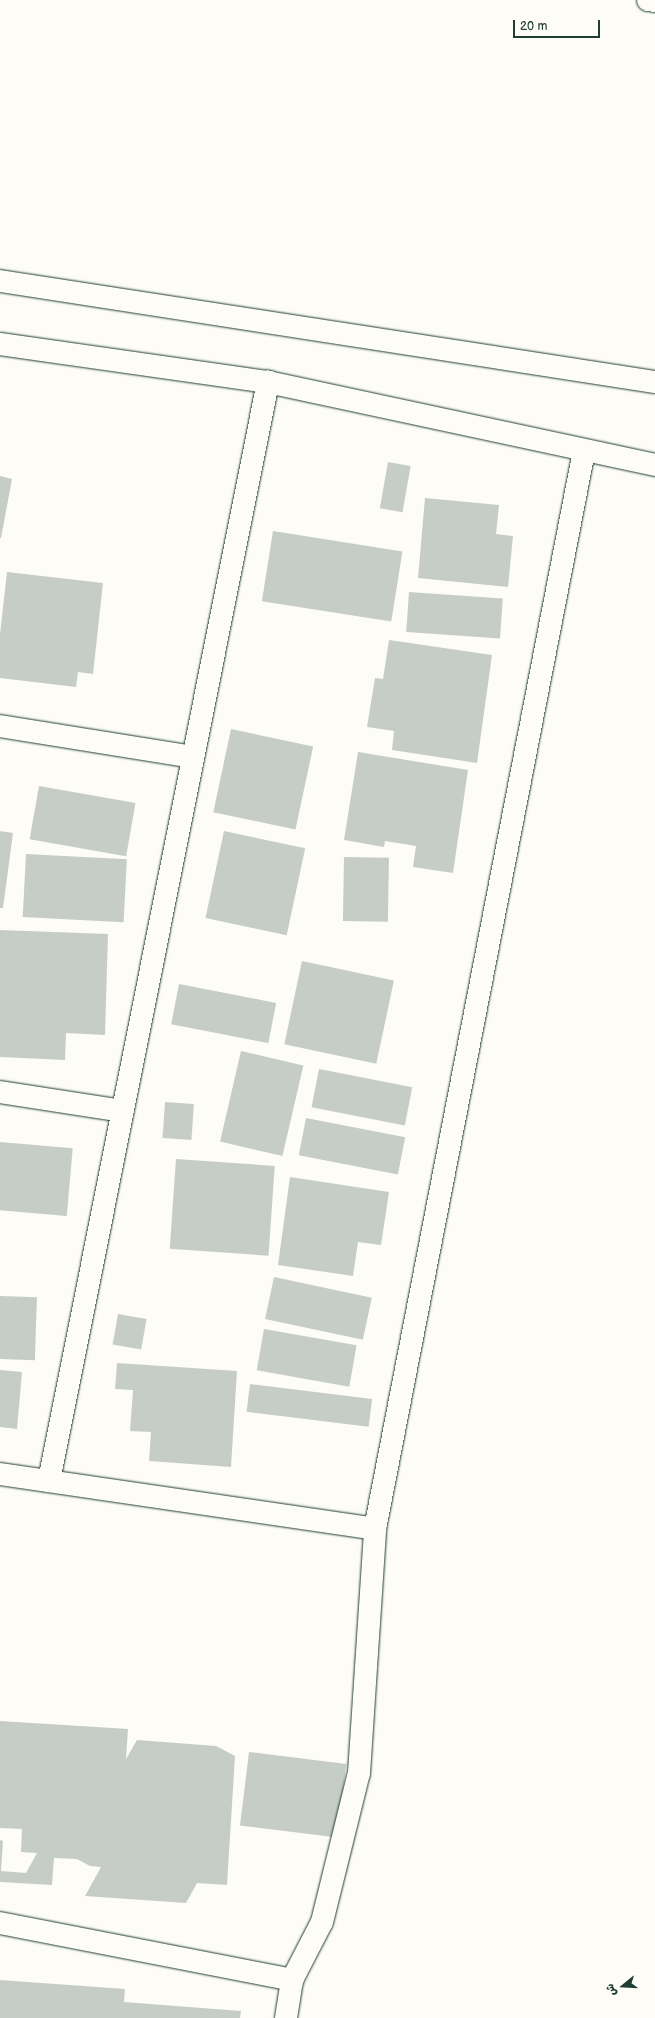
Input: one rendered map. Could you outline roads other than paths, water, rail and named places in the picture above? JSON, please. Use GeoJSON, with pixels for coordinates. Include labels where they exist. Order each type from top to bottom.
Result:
{"type":"FeatureCollection","features":[{"type":"Feature","properties":{"kind":"street"},"geometry":{"type":"LineString","coordinates":[[648,0],[655,1]]}},
{"type":"Feature","properties":{"kind":"street"},"geometry":{"type":"LineString","coordinates":[[0,281],[655,382]]}},
{"type":"Feature","properties":{"kind":"street"},"geometry":{"type":"LineString","coordinates":[[0,344],[268,382],[584,451],[655,465]]}},
{"type":"Feature","properties":{"kind":"street"},"geometry":{"type":"LineString","coordinates":[[50,1481],[268,382]]}},
{"type":"Feature","properties":{"kind":"street"},"geometry":{"type":"LineString","coordinates":[[286,2018],[292,1980],[322,1922],[359,1773],[375,1529],[584,451]]}},
{"type":"Feature","properties":{"kind":"street"},"geometry":{"type":"LineString","coordinates":[[0,726],[193,757]]}},
{"type":"Feature","properties":{"kind":"street"},"geometry":{"type":"LineString","coordinates":[[0,1092],[123,1111]]}},
{"type":"Feature","properties":{"kind":"street"},"geometry":{"type":"LineString","coordinates":[[0,1474],[375,1529]]}},
{"type":"Feature","properties":{"kind":"street"},"geometry":{"type":"LineString","coordinates":[[0,1923],[292,1980]]}}]}
